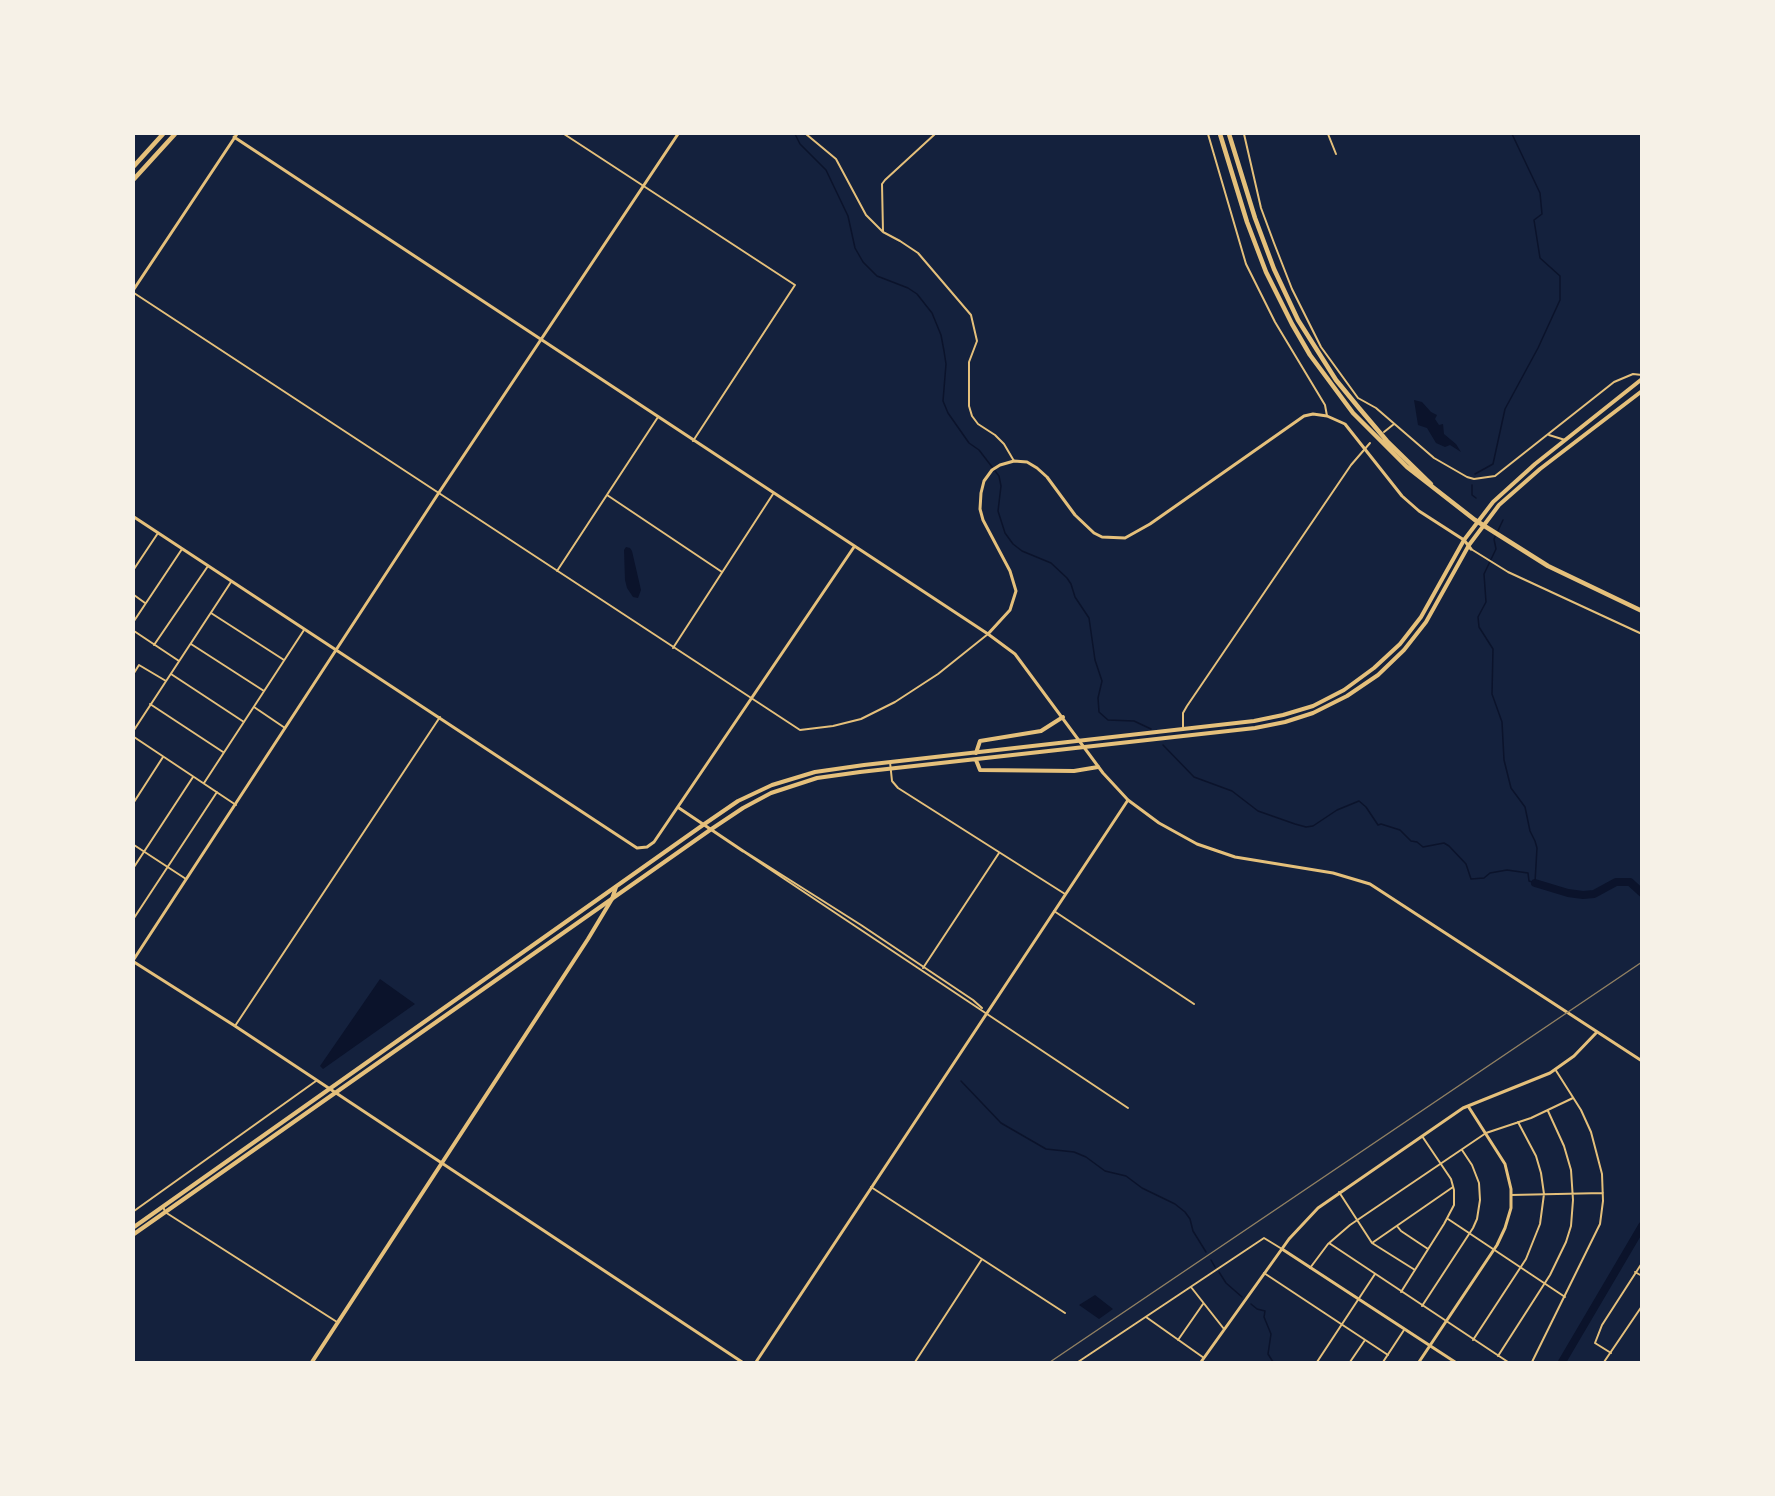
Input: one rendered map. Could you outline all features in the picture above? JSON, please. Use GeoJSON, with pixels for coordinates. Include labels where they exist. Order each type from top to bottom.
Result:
{"type":"FeatureCollection","features":[{"type":"Feature","properties":{"kind":"highway"},"geometry":{"type":"LineString","coordinates":[[134,166],[163,134]]}},
{"type":"Feature","properties":{"kind":"highway"},"geometry":{"type":"LineString","coordinates":[[134,179],[175,134]]}},
{"type":"Feature","properties":{"kind":"highway"},"geometry":{"type":"LineString","coordinates":[[1220,134],[1247,222],[1266,272],[1310,355],[1353,413],[1421,479],[1459,508],[1521,550],[1576,580],[1641,611]]}},
{"type":"Feature","properties":{"kind":"highway"},"geometry":{"type":"LineString","coordinates":[[1228,134],[1274,269],[1298,320],[1317,351],[1336,380],[1387,441],[1459,508]]}},
{"type":"Feature","properties":{"kind":"main road"},"geometry":{"type":"LineString","coordinates":[[134,1227],[703,825],[738,801],[772,785],[815,772],[1254,721],[1313,706],[1344,690],[1374,668],[1407,635],[1421,617],[1464,540],[1493,502],[1513,482],[1641,377]]}},
{"type":"Feature","properties":{"kind":"main road"},"geometry":{"type":"LineString","coordinates":[[134,1234],[710,830],[771,792],[817,778],[1254,728],[1286,722],[1313,713],[1347,696],[1378,675],[1404,650],[1426,622],[1470,547],[1499,505],[1641,391]]}},
{"type":"Feature","properties":{"kind":"main road"},"geometry":{"type":"LineString","coordinates":[[976,753],[980,741],[1041,731],[1063,717]]}},
{"type":"Feature","properties":{"kind":"main road"},"geometry":{"type":"LineString","coordinates":[[976,760],[980,770],[1074,771],[1098,767]]}},
{"type":"Feature","properties":{"kind":"main road"},"geometry":{"type":"LineString","coordinates":[[312,1362],[612,899],[616,887]]}},
{"type":"Feature","properties":{"kind":"street"},"geometry":{"type":"LineString","coordinates":[[229,134],[236,135],[1015,654],[1098,767],[1128,800],[1159,823],[1207,848],[1246,859],[1352,877],[1370,884],[1641,1061]]}},
{"type":"Feature","properties":{"kind":"street"},"geometry":{"type":"LineString","coordinates":[[564,134],[795,285],[693,441]]}},
{"type":"Feature","properties":{"kind":"street"},"geometry":{"type":"LineString","coordinates":[[678,134],[543,340],[438,494],[134,960],[742,1362]]}},
{"type":"Feature","properties":{"kind":"street"},"geometry":{"type":"LineString","coordinates":[[806,134],[836,159],[866,215],[883,232],[918,253],[971,315],[977,341],[969,362],[969,406],[978,424],[995,435],[1014,460]]}},
{"type":"Feature","properties":{"kind":"street"},"geometry":{"type":"LineString","coordinates":[[883,232],[882,184],[935,134]]}},
{"type":"Feature","properties":{"kind":"street"},"geometry":{"type":"LineString","coordinates":[[1208,134],[1246,264],[1285,339],[1326,405],[1327,416]]}},
{"type":"Feature","properties":{"kind":"street"},"geometry":{"type":"LineString","coordinates":[[1244,134],[1261,208],[1292,289],[1321,347],[1358,398],[1376,408],[1434,458],[1474,479],[1495,476],[1614,382],[1633,374],[1641,377]]}},
{"type":"Feature","properties":{"kind":"street"},"geometry":{"type":"LineString","coordinates":[[1328,134],[1336,154]]}},
{"type":"Feature","properties":{"kind":"street"},"geometry":{"type":"LineString","coordinates":[[236,135],[134,291],[438,494],[800,730],[833,726],[861,719],[904,697],[938,674],[988,634],[1010,610],[1016,591],[1010,571],[988,533],[980,509],[984,481],[992,470],[1000,465],[1014,460],[1027,462],[1047,477],[1075,515],[1094,533],[1102,537],[1125,538],[1150,524],[1304,416],[1313,414],[1327,416],[1345,424],[1402,496],[1419,511],[1464,540],[1470,547],[1508,572],[1641,634]]}},
{"type":"Feature","properties":{"kind":"street"},"geometry":{"type":"LineString","coordinates":[[557,571],[658,417]]}},
{"type":"Feature","properties":{"kind":"street"},"geometry":{"type":"LineString","coordinates":[[1384,432],[1394,424]]}},
{"type":"Feature","properties":{"kind":"street"},"geometry":{"type":"LineString","coordinates":[[1549,435],[1565,440]]}},
{"type":"Feature","properties":{"kind":"street"},"geometry":{"type":"LineString","coordinates":[[1183,730],[1183,713],[1187,706],[1370,443]]}},
{"type":"Feature","properties":{"kind":"street"},"geometry":{"type":"LineString","coordinates":[[673,648],[773,494]]}},
{"type":"Feature","properties":{"kind":"street"},"geometry":{"type":"LineString","coordinates":[[607,495],[722,573]]}},
{"type":"Feature","properties":{"kind":"street"},"geometry":{"type":"LineString","coordinates":[[134,517],[637,848],[647,848],[654,842],[679,808],[854,547]]}},
{"type":"Feature","properties":{"kind":"street"},"geometry":{"type":"LineString","coordinates":[[134,569],[158,533]]}},
{"type":"Feature","properties":{"kind":"street"},"geometry":{"type":"LineString","coordinates":[[134,621],[182,549]]}},
{"type":"Feature","properties":{"kind":"street"},"geometry":{"type":"LineString","coordinates":[[154,645],[208,566]]}},
{"type":"Feature","properties":{"kind":"street"},"geometry":{"type":"LineString","coordinates":[[134,730],[232,581]]}},
{"type":"Feature","properties":{"kind":"street"},"geometry":{"type":"LineString","coordinates":[[134,595],[146,603]]}},
{"type":"Feature","properties":{"kind":"street"},"geometry":{"type":"LineString","coordinates":[[211,613],[284,660]]}},
{"type":"Feature","properties":{"kind":"street"},"geometry":{"type":"LineString","coordinates":[[204,783],[305,628]]}},
{"type":"Feature","properties":{"kind":"street"},"geometry":{"type":"LineString","coordinates":[[134,631],[179,661]]}},
{"type":"Feature","properties":{"kind":"street"},"geometry":{"type":"LineString","coordinates":[[191,643],[264,691]]}},
{"type":"Feature","properties":{"kind":"street"},"geometry":{"type":"LineString","coordinates":[[134,674],[139,665],[166,681]]}},
{"type":"Feature","properties":{"kind":"street"},"geometry":{"type":"LineString","coordinates":[[171,674],[244,722]]}},
{"type":"Feature","properties":{"kind":"street"},"geometry":{"type":"LineString","coordinates":[[150,704],[224,752]]}},
{"type":"Feature","properties":{"kind":"street"},"geometry":{"type":"LineString","coordinates":[[254,707],[285,728]]}},
{"type":"Feature","properties":{"kind":"street"},"geometry":{"type":"LineString","coordinates":[[235,1026],[440,717]]}},
{"type":"Feature","properties":{"kind":"street"},"geometry":{"type":"LineString","coordinates":[[134,737],[236,805]]}},
{"type":"Feature","properties":{"kind":"street"},"geometry":{"type":"LineString","coordinates":[[134,802],[164,757]]}},
{"type":"Feature","properties":{"kind":"street"},"geometry":{"type":"LineString","coordinates":[[891,762],[892,781],[898,788],[1065,894]]}},
{"type":"Feature","properties":{"kind":"street"},"geometry":{"type":"LineString","coordinates":[[134,867],[194,777]]}},
{"type":"Feature","properties":{"kind":"street"},"geometry":{"type":"LineString","coordinates":[[134,918],[217,792]]}},
{"type":"Feature","properties":{"kind":"street"},"geometry":{"type":"LineString","coordinates":[[756,1362],[1128,800]]}},
{"type":"Feature","properties":{"kind":"street"},"geometry":{"type":"LineString","coordinates":[[679,808],[743,851],[745,855],[922,968],[1128,1108]]}},
{"type":"Feature","properties":{"kind":"street"},"geometry":{"type":"LineString","coordinates":[[134,845],[186,879]]}},
{"type":"Feature","properties":{"kind":"street"},"geometry":{"type":"LineString","coordinates":[[922,968],[999,853]]}},
{"type":"Feature","properties":{"kind":"street"},"geometry":{"type":"LineString","coordinates":[[1054,911],[1194,1004]]}},
{"type":"Feature","properties":{"kind":"street"},"geometry":{"type":"LineString","coordinates":[[1201,1362],[1305,1219],[1339,1192],[1468,1106],[1530,1082],[1555,1069],[1574,1056],[1597,1032]]}},
{"type":"Feature","properties":{"kind":"street"},"geometry":{"type":"LineString","coordinates":[[1532,1362],[1600,1224],[1603,1193],[1596,1145],[1587,1122],[1555,1069]]}},
{"type":"Feature","properties":{"kind":"street"},"geometry":{"type":"LineString","coordinates":[[134,1211],[316,1081]]}},
{"type":"Feature","properties":{"kind":"street"},"geometry":{"type":"LineString","coordinates":[[1310,1268],[1329,1243],[1357,1220],[1486,1133],[1548,1111],[1573,1098]]}},
{"type":"Feature","properties":{"kind":"street"},"geometry":{"type":"LineString","coordinates":[[1419,1362],[1493,1250],[1508,1221],[1511,1195],[1505,1164],[1468,1106]]}},
{"type":"Feature","properties":{"kind":"street"},"geometry":{"type":"LineString","coordinates":[[1498,1356],[1545,1284],[1568,1236],[1571,1222],[1573,1194],[1571,1170],[1564,1146],[1548,1111]]}},
{"type":"Feature","properties":{"kind":"street"},"geometry":{"type":"LineString","coordinates":[[1473,1340],[1520,1268],[1538,1231],[1544,1194],[1538,1162],[1518,1122]]}},
{"type":"Feature","properties":{"kind":"street"},"geometry":{"type":"LineString","coordinates":[[1401,1292],[1448,1219],[1454,1205],[1453,1187],[1422,1136]]}},
{"type":"Feature","properties":{"kind":"street"},"geometry":{"type":"LineString","coordinates":[[1422,1306],[1469,1234],[1479,1209],[1480,1191],[1475,1170],[1462,1149]]}},
{"type":"Feature","properties":{"kind":"street"},"geometry":{"type":"LineString","coordinates":[[871,1187],[1065,1313]]}},
{"type":"Feature","properties":{"kind":"street"},"geometry":{"type":"LineString","coordinates":[[1372,1243],[1453,1187]]}},
{"type":"Feature","properties":{"kind":"street"},"geometry":{"type":"LineString","coordinates":[[1339,1192],[1372,1243],[1414,1270]]}},
{"type":"Feature","properties":{"kind":"street"},"geometry":{"type":"LineString","coordinates":[[1511,1195],[1603,1193]]}},
{"type":"Feature","properties":{"kind":"street"},"geometry":{"type":"LineString","coordinates":[[163,1206],[165,1212],[338,1323]]}},
{"type":"Feature","properties":{"kind":"street"},"geometry":{"type":"LineString","coordinates":[[1448,1219],[1566,1297]]}},
{"type":"Feature","properties":{"kind":"street"},"geometry":{"type":"LineString","coordinates":[[1396,1226],[1428,1249]]}},
{"type":"Feature","properties":{"kind":"street"},"geometry":{"type":"LineString","coordinates":[[1078,1362],[1264,1238],[1455,1362]]}},
{"type":"Feature","properties":{"kind":"street"},"geometry":{"type":"LineString","coordinates":[[1329,1243],[1446,1323],[1508,1362]]}},
{"type":"Feature","properties":{"kind":"street"},"geometry":{"type":"LineString","coordinates":[[915,1362],[982,1259]]}},
{"type":"Feature","properties":{"kind":"street"},"geometry":{"type":"LineString","coordinates":[[1611,1353],[1595,1343],[1602,1325],[1641,1263]]}},
{"type":"Feature","properties":{"kind":"street"},"geometry":{"type":"LineString","coordinates":[[1635,1272],[1641,1276]]}},
{"type":"Feature","properties":{"kind":"street"},"geometry":{"type":"LineString","coordinates":[[1264,1273],[1388,1355]]}},
{"type":"Feature","properties":{"kind":"street"},"geometry":{"type":"LineString","coordinates":[[1317,1362],[1375,1274]]}},
{"type":"Feature","properties":{"kind":"street"},"geometry":{"type":"LineString","coordinates":[[1191,1287],[1224,1329]]}},
{"type":"Feature","properties":{"kind":"street"},"geometry":{"type":"LineString","coordinates":[[1178,1340],[1203,1304]]}},
{"type":"Feature","properties":{"kind":"street"},"geometry":{"type":"LineString","coordinates":[[1604,1362],[1641,1306]]}},
{"type":"Feature","properties":{"kind":"street"},"geometry":{"type":"LineString","coordinates":[[1146,1317],[1204,1358]]}},
{"type":"Feature","properties":{"kind":"street"},"geometry":{"type":"LineString","coordinates":[[1383,1362],[1404,1329]]}},
{"type":"Feature","properties":{"kind":"street"},"geometry":{"type":"LineString","coordinates":[[1350,1362],[1365,1340]]}},
{"type":"Feature","properties":{"kind":"water"},"geometry":{"type":"Polygon","coordinates":[[[1414,400],[1422,402],[1437,415],[1435,419],[1439,425],[1443,424],[1444,434],[1456,444],[1461,452],[1450,445],[1445,447],[1436,443],[1427,428],[1418,425],[1414,400]]]}},
{"type":"Feature","properties":{"kind":"water"},"geometry":{"type":"Polygon","coordinates":[[[626,547],[632,551],[641,590],[638,598],[633,597],[625,580],[624,550],[626,547]]]}},
{"type":"Feature","properties":{"kind":"water"},"geometry":{"type":"Polygon","coordinates":[[[380,979],[415,1004],[323,1069],[320,1066],[380,979]]]}},
{"type":"Feature","properties":{"kind":"water"},"geometry":{"type":"Polygon","coordinates":[[[1095,1295],[1113,1309],[1099,1319],[1079,1305],[1095,1295]]]}},
{"type":"Feature","properties":{"kind":"waterway"},"geometry":{"type":"LineString","coordinates":[[795,134],[800,144],[826,170],[848,216],[855,248],[863,262],[877,276],[917,294],[932,313],[941,335],[946,364],[943,401],[948,413],[969,443],[979,450],[999,476],[1001,486],[998,511],[1005,533],[1022,551],[1051,563],[1067,578],[1075,597],[1089,618],[1095,660],[1102,681],[1098,698],[1099,712],[1108,720],[1134,721],[1151,729]]}},
{"type":"Feature","properties":{"kind":"waterway"},"geometry":{"type":"LineString","coordinates":[[1475,474],[1493,464],[1505,409],[1538,348],[1560,300],[1560,276],[1540,258],[1534,220],[1542,214],[1540,193],[1512,134]]}},
{"type":"Feature","properties":{"kind":"waterway"},"geometry":{"type":"LineString","coordinates":[[1472,485],[1472,495],[1476,498]]}},
{"type":"Feature","properties":{"kind":"waterway"},"geometry":{"type":"LineString","coordinates":[[1503,520],[1494,539],[1496,549],[1484,574],[1486,602],[1478,617],[1479,627],[1493,649],[1492,694],[1502,722],[1504,760],[1511,788],[1525,807],[1530,831],[1537,848],[1535,882]]}},
{"type":"Feature","properties":{"kind":"waterway"},"geometry":{"type":"LineString","coordinates":[[1163,745],[1194,777],[1232,791],[1258,811],[1306,827],[1313,826],[1337,810],[1359,801],[1378,825],[1400,830],[1411,841],[1423,847],[1444,843],[1449,846],[1466,864],[1471,879],[1484,878],[1490,873],[1507,870],[1528,873],[1529,881],[1535,883]]}},
{"type":"Feature","properties":{"kind":"waterway"},"geometry":{"type":"LineString","coordinates":[[1535,883],[1583,895],[1594,894],[1616,882],[1630,882],[1642,893]]}},
{"type":"Feature","properties":{"kind":"waterway"},"geometry":{"type":"LineString","coordinates":[[961,1081],[1001,1123],[1046,1149],[1074,1152],[1086,1157],[1105,1171],[1126,1176],[1142,1188],[1175,1204],[1190,1219],[1193,1231],[1206,1252]]}},
{"type":"Feature","properties":{"kind":"waterway"},"geometry":{"type":"LineString","coordinates":[[1562,1362],[1642,1226]]}},
{"type":"Feature","properties":{"kind":"waterway"},"geometry":{"type":"LineString","coordinates":[[1211,1260],[1215,1267]]}},
{"type":"Feature","properties":{"kind":"waterway"},"geometry":{"type":"LineString","coordinates":[[1219,1272],[1226,1283],[1242,1297]]}},
{"type":"Feature","properties":{"kind":"waterway"},"geometry":{"type":"LineString","coordinates":[[1251,1304],[1265,1311],[1264,1317],[1271,1334],[1268,1354],[1273,1362]]}},
{"type":"Feature","properties":{"kind":"railway"},"geometry":{"type":"LineString","coordinates":[[1050,1362],[1642,962]]}}]}
